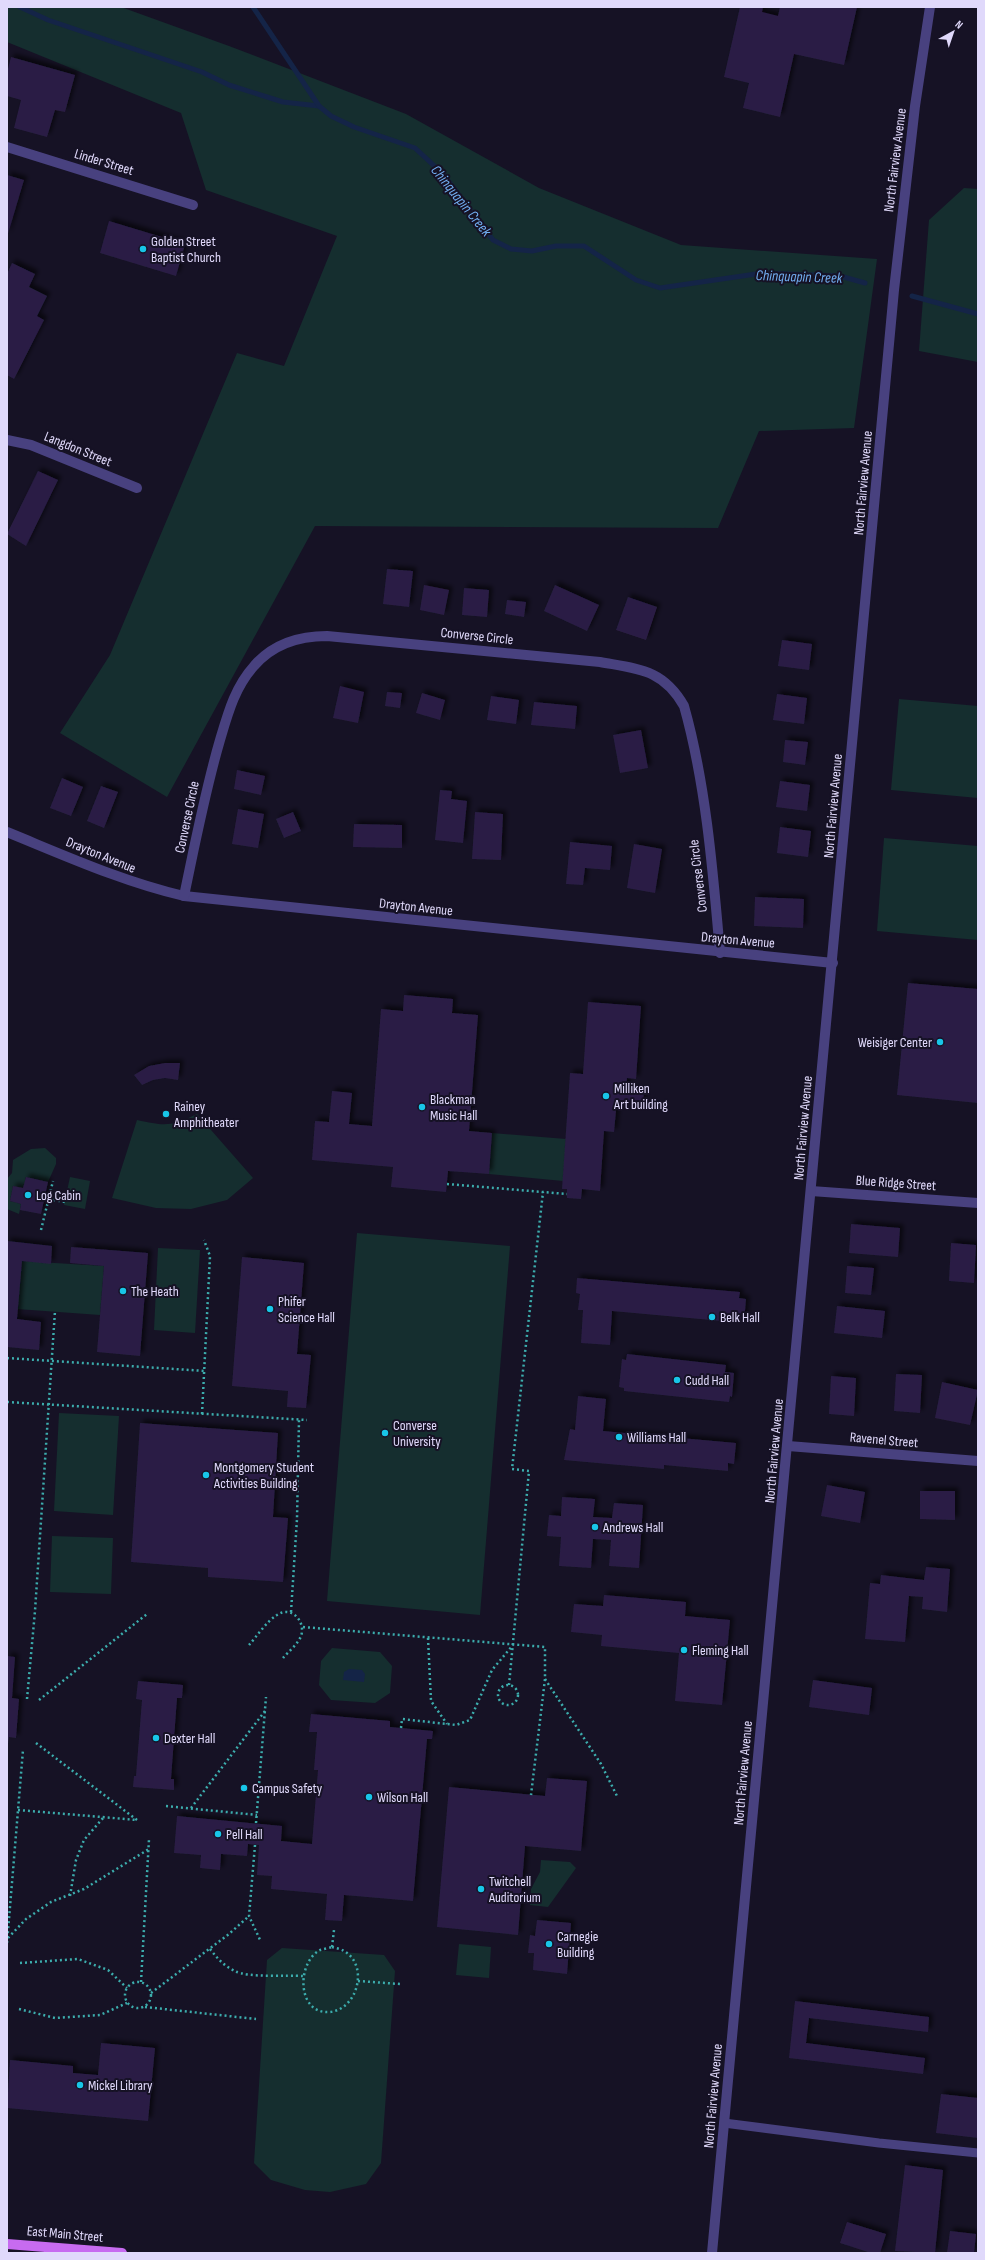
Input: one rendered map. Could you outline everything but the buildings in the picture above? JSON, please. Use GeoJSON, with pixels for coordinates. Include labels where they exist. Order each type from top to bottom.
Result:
{"type":"FeatureCollection","features":[{"type":"Feature","properties":{"kind":"main road","name":"East Main Street"},"geometry":{"type":"LineString","coordinates":[[7,2244],[122,2253]]}},
{"type":"Feature","properties":{"kind":"street","name":"North Fairview Avenue"},"geometry":{"type":"LineString","coordinates":[[712,2253],[833,963],[894,290],[915,106],[930,7]]}},
{"type":"Feature","properties":{"kind":"street","name":"Linder Street"},"geometry":{"type":"LineString","coordinates":[[7,147],[193,205]]}},
{"type":"Feature","properties":{"kind":"street","name":"Langdon Street"},"geometry":{"type":"LineString","coordinates":[[7,440],[31,446],[137,488]]}},
{"type":"Feature","properties":{"kind":"street","name":"Converse Circle"},"geometry":{"type":"LineString","coordinates":[[184,896],[208,783],[232,701],[254,665],[270,651],[289,641],[308,636],[327,636],[600,662],[644,670],[656,675],[677,694],[684,706],[701,792],[714,888],[720,953]]}},
{"type":"Feature","properties":{"kind":"street","name":"Drayton Avenue"},"geometry":{"type":"LineString","coordinates":[[7,832],[103,873],[143,886],[184,896],[720,953],[833,963]]}},
{"type":"Feature","properties":{"kind":"street","name":"Blue Ridge Street"},"geometry":{"type":"LineString","coordinates":[[811,1191],[978,1203]]}},
{"type":"Feature","properties":{"kind":"street","name":"Ravenel Street"},"geometry":{"type":"LineString","coordinates":[[788,1446],[978,1461]]}},
{"type":"Feature","properties":{"kind":"lane"},"geometry":{"type":"LineString","coordinates":[[724,2123],[879,2143],[978,2153]]}},
{"type":"Feature","properties":{"kind":"path"},"geometry":{"type":"LineString","coordinates":[[41,1230],[53,1181]]}},
{"type":"Feature","properties":{"kind":"path"},"geometry":{"type":"LineString","coordinates":[[447,1184],[567,1194]]}},
{"type":"Feature","properties":{"kind":"path"},"geometry":{"type":"LineString","coordinates":[[509,1685],[514,1645],[528,1471],[512,1469],[543,1192]]}},
{"type":"Feature","properties":{"kind":"path"},"geometry":{"type":"LineString","coordinates":[[48,1199],[65,1202]]}},
{"type":"Feature","properties":{"kind":"path"},"geometry":{"type":"LineString","coordinates":[[202,1414],[210,1256],[204,1240]]}},
{"type":"Feature","properties":{"kind":"path"},"geometry":{"type":"LineString","coordinates":[[27,1699],[35,1611],[50,1361],[55,1312]]}},
{"type":"Feature","properties":{"kind":"path"},"geometry":{"type":"LineString","coordinates":[[7,1358],[205,1371]]}},
{"type":"Feature","properties":{"kind":"path"},"geometry":{"type":"LineString","coordinates":[[7,1402],[308,1420]]}},
{"type":"Feature","properties":{"kind":"path"},"geometry":{"type":"LineString","coordinates":[[291,1612],[297,1520],[299,1420]]}},
{"type":"Feature","properties":{"kind":"path"},"geometry":{"type":"LineString","coordinates":[[249,1645],[277,1614],[291,1612],[298,1617],[303,1628],[300,1638],[283,1658]]}},
{"type":"Feature","properties":{"kind":"path"},"geometry":{"type":"LineString","coordinates":[[40,1700],[147,1614]]}},
{"type":"Feature","properties":{"kind":"path"},"geometry":{"type":"LineString","coordinates":[[303,1628],[545,1647],[545,1679],[531,1795]]}},
{"type":"Feature","properties":{"kind":"path"},"geometry":{"type":"LineString","coordinates":[[428,1638],[431,1701],[447,1724]]}},
{"type":"Feature","properties":{"kind":"path"},"geometry":{"type":"LineString","coordinates":[[401,1728],[402,1719],[456,1725],[470,1720],[492,1670],[514,1645]]}},
{"type":"Feature","properties":{"kind":"path"},"geometry":{"type":"LineString","coordinates":[[545,1679],[601,1764],[618,1798]]}},
{"type":"Feature","properties":{"kind":"path"},"geometry":{"type":"LineString","coordinates":[[509,1685],[516,1689],[518,1697],[514,1704],[506,1706],[500,1702],[497,1694],[502,1687],[509,1685]]}},
{"type":"Feature","properties":{"kind":"path"},"geometry":{"type":"LineString","coordinates":[[256,1823],[266,1697]]}},
{"type":"Feature","properties":{"kind":"path"},"geometry":{"type":"LineString","coordinates":[[191,1808],[265,1711]]}},
{"type":"Feature","properties":{"kind":"path"},"geometry":{"type":"LineString","coordinates":[[18,1810],[137,1820],[36,1743]]}},
{"type":"Feature","properties":{"kind":"path"},"geometry":{"type":"LineString","coordinates":[[7,1943],[23,1750]]}},
{"type":"Feature","properties":{"kind":"path"},"geometry":{"type":"LineString","coordinates":[[166,1806],[257,1815]]}},
{"type":"Feature","properties":{"kind":"path"},"geometry":{"type":"LineString","coordinates":[[70,1896],[76,1860],[84,1840],[103,1817]]}},
{"type":"Feature","properties":{"kind":"path"},"geometry":{"type":"LineString","coordinates":[[141,1982],[150,1839]]}},
{"type":"Feature","properties":{"kind":"path"},"geometry":{"type":"LineString","coordinates":[[254,1845],[249,1916],[261,1942]]}},
{"type":"Feature","properties":{"kind":"path"},"geometry":{"type":"LineString","coordinates":[[7,1938],[26,1919],[51,1902],[70,1896],[149,1849]]}},
{"type":"Feature","properties":{"kind":"path"},"geometry":{"type":"LineString","coordinates":[[151,1993],[210,1949],[249,1916]]}},
{"type":"Feature","properties":{"kind":"path"},"geometry":{"type":"LineString","coordinates":[[332,1947],[334,1930]]}},
{"type":"Feature","properties":{"kind":"path"},"geometry":{"type":"LineString","coordinates":[[332,1947],[345,1951],[356,1968],[358,1981],[351,2001],[342,2009],[329,2012],[319,2010],[310,2003],[305,1993],[303,1976],[313,1956],[320,1950],[332,1947]]}},
{"type":"Feature","properties":{"kind":"path"},"geometry":{"type":"LineString","coordinates":[[210,1949],[221,1962],[236,1972],[303,1976]]}},
{"type":"Feature","properties":{"kind":"path"},"geometry":{"type":"LineString","coordinates":[[20,1963],[78,1959],[108,1970],[127,1988]]}},
{"type":"Feature","properties":{"kind":"path"},"geometry":{"type":"LineString","coordinates":[[358,1981],[400,1984]]}},
{"type":"Feature","properties":{"kind":"path"},"geometry":{"type":"LineString","coordinates":[[145,2007],[149,2003],[151,1993],[149,1988],[141,1982],[135,1982],[127,1988],[125,1993],[127,2003],[135,2008],[145,2007],[256,2019]]}},
{"type":"Feature","properties":{"kind":"path"},"geometry":{"type":"LineString","coordinates":[[19,2009],[55,2018],[100,2015],[127,2003]]}},
{"type":"Feature","properties":{"kind":"green space"},"geometry":{"type":"Polygon","coordinates":[[[7,7],[121,7],[229,46],[406,114],[539,188],[681,245],[877,259],[854,428],[759,431],[718,528],[315,526],[167,797],[60,733],[110,655],[237,353],[284,366],[337,236],[206,190],[181,113],[7,42],[7,7]]]}},
{"type":"Feature","properties":{"kind":"green space"},"geometry":{"type":"Polygon","coordinates":[[[964,188],[978,189],[978,362],[919,351],[929,220],[964,188]]]}},
{"type":"Feature","properties":{"kind":"green space"},"geometry":{"type":"Polygon","coordinates":[[[899,699],[978,706],[978,798],[891,790],[899,699]]]}},
{"type":"Feature","properties":{"kind":"green space"},"geometry":{"type":"Polygon","coordinates":[[[884,838],[978,846],[978,940],[877,931],[884,838]]]}},
{"type":"Feature","properties":{"kind":"green space"},"geometry":{"type":"Polygon","coordinates":[[[197,1114],[253,1178],[227,1200],[191,1209],[156,1208],[112,1198],[137,1120],[167,1124],[180,1121],[197,1114]]]}},
{"type":"Feature","properties":{"kind":"green space"},"geometry":{"type":"Polygon","coordinates":[[[492,1133],[566,1139],[563,1181],[489,1174],[492,1133]]]}},
{"type":"Feature","properties":{"kind":"green space"},"geometry":{"type":"Polygon","coordinates":[[[45,1148],[56,1158],[56,1164],[48,1182],[26,1177],[23,1188],[13,1186],[10,1201],[21,1204],[19,1214],[7,1209],[7,1179],[12,1173],[13,1160],[31,1149],[45,1148]]]}},
{"type":"Feature","properties":{"kind":"green space"},"geometry":{"type":"Polygon","coordinates":[[[70,1177],[90,1181],[85,1209],[64,1205],[70,1177]]]}},
{"type":"Feature","properties":{"kind":"green space"},"geometry":{"type":"Polygon","coordinates":[[[357,1233],[510,1246],[480,1615],[327,1601],[357,1233]]]}},
{"type":"Feature","properties":{"kind":"green space"},"geometry":{"type":"Polygon","coordinates":[[[158,1248],[200,1250],[195,1333],[154,1330],[158,1248]]]}},
{"type":"Feature","properties":{"kind":"green space"},"geometry":{"type":"Polygon","coordinates":[[[22,1261],[104,1266],[100,1315],[17,1309],[22,1261]]]}},
{"type":"Feature","properties":{"kind":"green space"},"geometry":{"type":"Polygon","coordinates":[[[59,1413],[119,1416],[113,1515],[54,1511],[59,1413]]]}},
{"type":"Feature","properties":{"kind":"green space"},"geometry":{"type":"Polygon","coordinates":[[[52,1536],[113,1538],[111,1594],[50,1592],[52,1536]]]}},
{"type":"Feature","properties":{"kind":"green space"},"geometry":{"type":"Polygon","coordinates":[[[332,1648],[380,1652],[392,1666],[390,1693],[375,1703],[331,1700],[319,1685],[321,1661],[332,1648]]]}},
{"type":"Feature","properties":{"kind":"green space"},"geometry":{"type":"Polygon","coordinates":[[[541,1860],[570,1862],[576,1868],[548,1907],[530,1905],[531,1889],[540,1872],[541,1860]]]}},
{"type":"Feature","properties":{"kind":"green space"},"geometry":{"type":"Polygon","coordinates":[[[459,1944],[491,1947],[489,1978],[456,1975],[459,1944]]]}},
{"type":"Feature","properties":{"kind":"green space"},"geometry":{"type":"Polygon","coordinates":[[[282,1948],[384,1955],[395,1971],[381,2163],[366,2184],[330,2192],[305,2190],[271,2180],[254,2163],[267,1960],[282,1948]]]}},
{"type":"Feature","properties":{"kind":"water"},"geometry":{"type":"Polygon","coordinates":[[[349,1669],[362,1670],[365,1674],[364,1682],[343,1680],[344,1672],[349,1669]]]}},
{"type":"Feature","properties":{"kind":"waterway"},"geometry":{"type":"LineString","coordinates":[[20,7],[48,20],[202,72],[229,85],[283,102],[319,106]]}},
{"type":"Feature","properties":{"kind":"waterway","name":"Chinquapin Creek"},"geometry":{"type":"LineString","coordinates":[[253,7],[319,106],[331,116],[354,127],[415,148],[443,174],[493,240],[511,249],[532,251],[556,246],[584,246],[636,280],[660,288],[763,273],[840,276],[865,283]]}},
{"type":"Feature","properties":{"kind":"waterway","name":"Chinquapin Creek"},"geometry":{"type":"LineString","coordinates":[[912,296],[978,314]]}},
{"type":"Feature","properties":{"kind":"place","name":"Golden Street Baptist Church"},"geometry":{"type":"Point","coordinates":[143,249]}},
{"type":"Feature","properties":{"kind":"place","name":"Weisiger Center"},"geometry":{"type":"Point","coordinates":[940,1042]}},
{"type":"Feature","properties":{"kind":"place","name":"Milliken Art building"},"geometry":{"type":"Point","coordinates":[606,1096]}},
{"type":"Feature","properties":{"kind":"place","name":"Blackman Music Hall"},"geometry":{"type":"Point","coordinates":[422,1107]}},
{"type":"Feature","properties":{"kind":"place","name":"Rainey Amphitheater"},"geometry":{"type":"Point","coordinates":[166,1114]}},
{"type":"Feature","properties":{"kind":"place","name":"Log Cabin"},"geometry":{"type":"Point","coordinates":[28,1195]}},
{"type":"Feature","properties":{"kind":"place","name":"The Heath"},"geometry":{"type":"Point","coordinates":[123,1291]}},
{"type":"Feature","properties":{"kind":"place","name":"Phifer Science Hall"},"geometry":{"type":"Point","coordinates":[270,1309]}},
{"type":"Feature","properties":{"kind":"place","name":"Belk Hall"},"geometry":{"type":"Point","coordinates":[712,1317]}},
{"type":"Feature","properties":{"kind":"place","name":"Cudd Hall"},"geometry":{"type":"Point","coordinates":[677,1380]}},
{"type":"Feature","properties":{"kind":"place","name":"Converse University"},"geometry":{"type":"Point","coordinates":[385,1433]}},
{"type":"Feature","properties":{"kind":"place","name":"Williams Hall"},"geometry":{"type":"Point","coordinates":[619,1437]}},
{"type":"Feature","properties":{"kind":"place","name":"Montgomery Student Activities Building"},"geometry":{"type":"Point","coordinates":[206,1475]}},
{"type":"Feature","properties":{"kind":"place","name":"Andrews Hall"},"geometry":{"type":"Point","coordinates":[595,1527]}},
{"type":"Feature","properties":{"kind":"place","name":"Fleming Hall"},"geometry":{"type":"Point","coordinates":[684,1650]}},
{"type":"Feature","properties":{"kind":"place","name":"Dexter Hall"},"geometry":{"type":"Point","coordinates":[156,1738]}},
{"type":"Feature","properties":{"kind":"place","name":"Campus Safety"},"geometry":{"type":"Point","coordinates":[244,1788]}},
{"type":"Feature","properties":{"kind":"place","name":"Wilson Hall"},"geometry":{"type":"Point","coordinates":[369,1797]}},
{"type":"Feature","properties":{"kind":"place","name":"Pell Hall"},"geometry":{"type":"Point","coordinates":[218,1834]}},
{"type":"Feature","properties":{"kind":"place","name":"Twitchell Auditorium"},"geometry":{"type":"Point","coordinates":[481,1889]}},
{"type":"Feature","properties":{"kind":"place","name":"Carnegie Building"},"geometry":{"type":"Point","coordinates":[549,1944]}},
{"type":"Feature","properties":{"kind":"place","name":"Mickel Library"},"geometry":{"type":"Point","coordinates":[80,2085]}}]}
